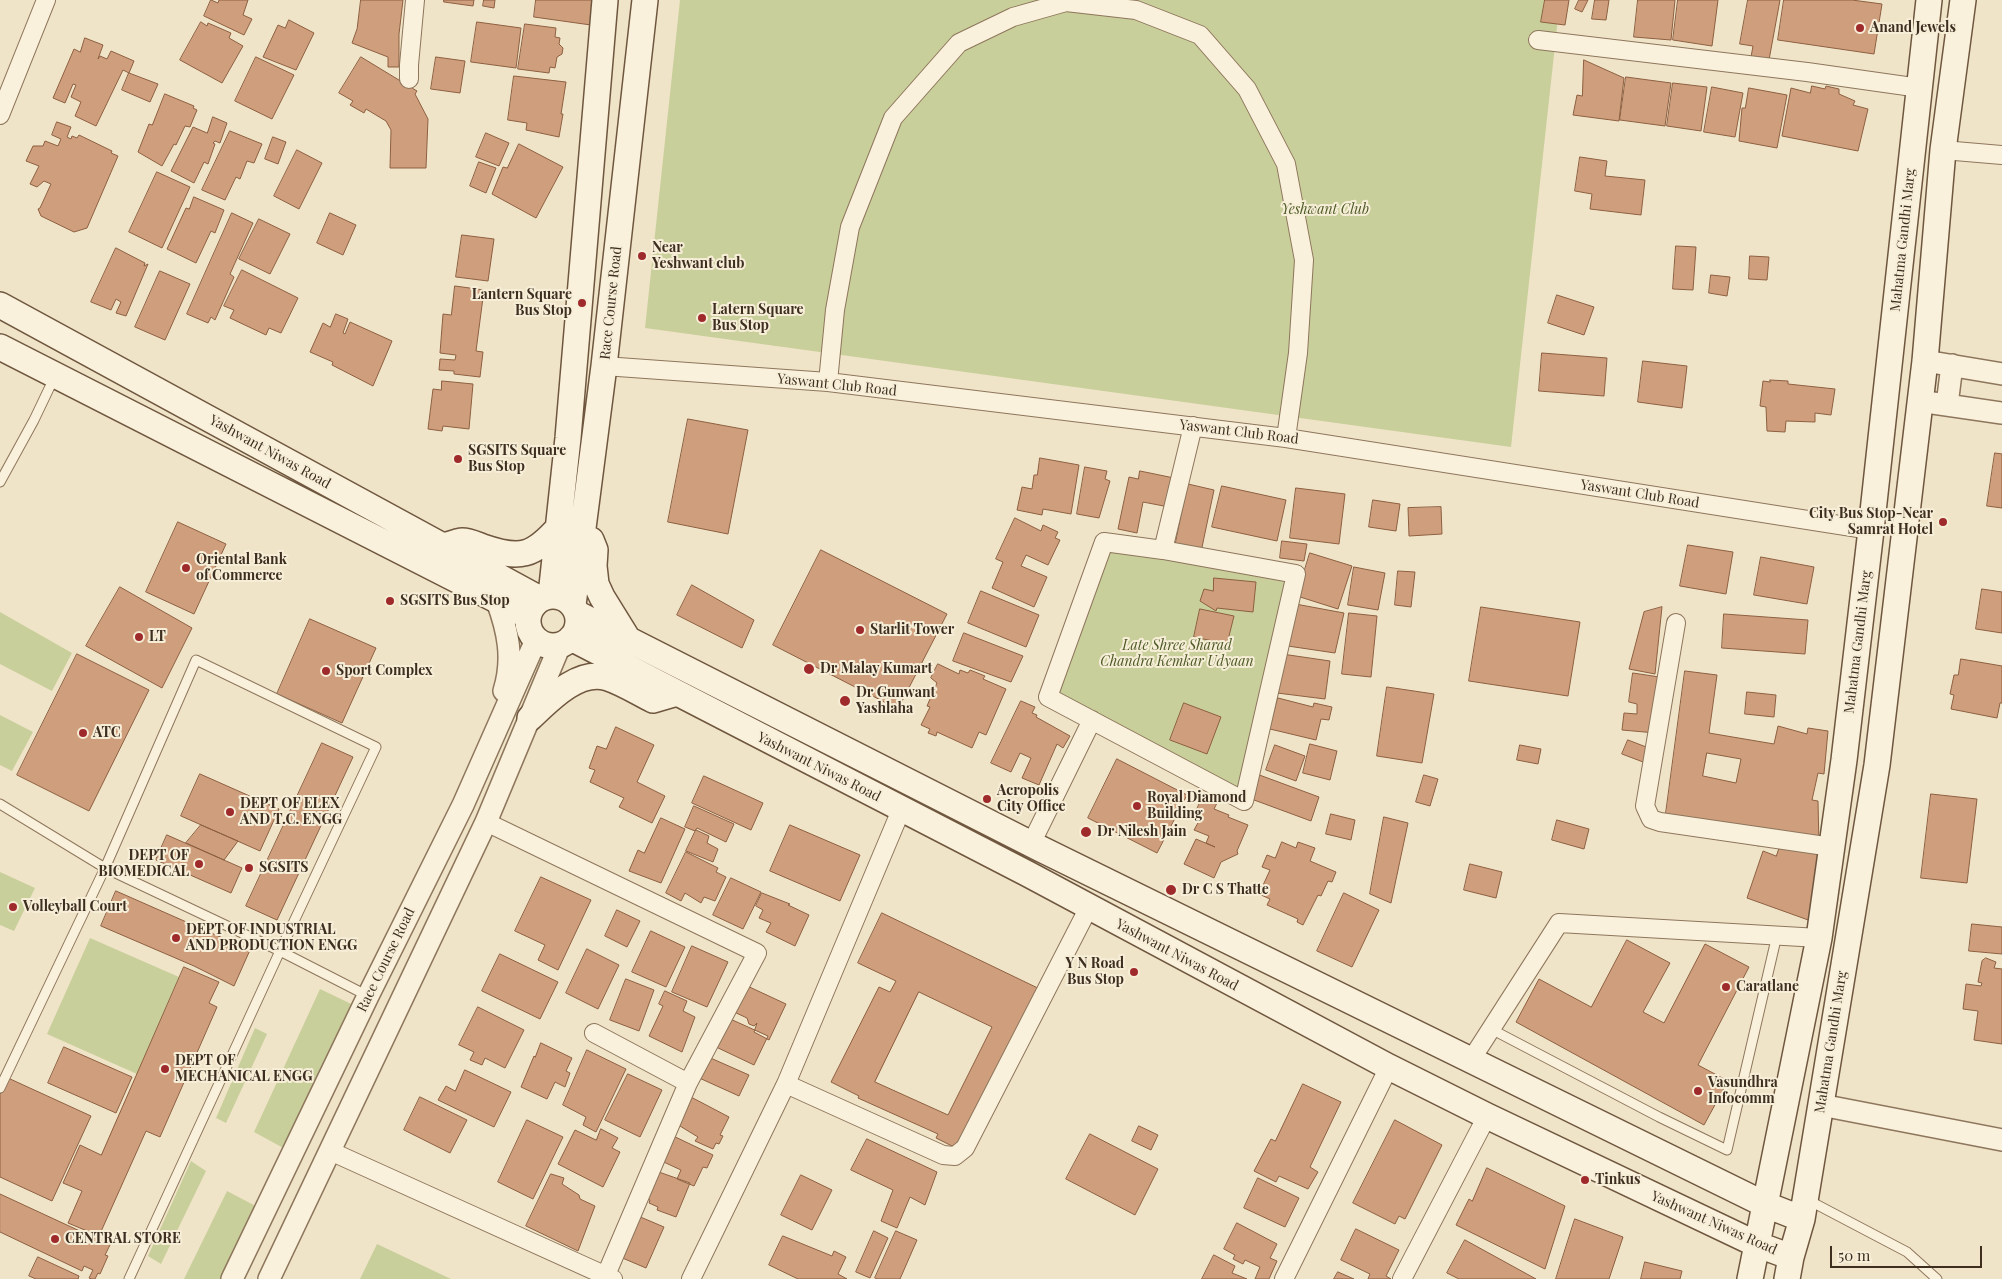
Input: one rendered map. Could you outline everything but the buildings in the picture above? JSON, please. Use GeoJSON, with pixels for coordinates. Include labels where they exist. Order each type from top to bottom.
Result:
{"type":"FeatureCollection","features":[{"type":"Feature","properties":{"kind":"main road"},"geometry":{"type":"LineString","coordinates":[[554,606],[578,628],[556,641],[531,633],[554,606],[558,527],[568,438],[605,0]]}},
{"type":"Feature","properties":{"kind":"main road","name":"Race Course Road"},"geometry":{"type":"LineString","coordinates":[[554,606],[584,524],[604,366],[644,0]]}},
{"type":"Feature","properties":{"kind":"main road","name":"Mahatma Gandhi Marg"},"geometry":{"type":"LineString","coordinates":[[1750,1279],[1819,938],[1832,846],[1871,530],[1930,0]]}},
{"type":"Feature","properties":{"kind":"main road","name":"Mahatma Gandhi Marg"},"geometry":{"type":"LineString","coordinates":[[1789,1268],[1804,1209],[1877,765],[1925,360],[1944,150],[1962,0]]}},
{"type":"Feature","properties":{"kind":"main road","name":"Yashwant Niwas Road"},"geometry":{"type":"LineString","coordinates":[[0,305],[554,606],[628,639],[1031,844],[1764,1204],[1804,1209]]}},
{"type":"Feature","properties":{"kind":"main road","name":"Yashwant Niwas Road"},"geometry":{"type":"LineString","coordinates":[[0,347],[497,601],[554,606]]}},
{"type":"Feature","properties":{"kind":"main road"},"geometry":{"type":"LineString","coordinates":[[584,524],[595,550],[596,584],[628,639]]}},
{"type":"Feature","properties":{"kind":"main road"},"geometry":{"type":"LineString","coordinates":[[443,546],[463,540],[503,553],[527,553],[536,550],[558,527]]}},
{"type":"Feature","properties":{"kind":"main road","name":"Yashwant Niwas Road"},"geometry":{"type":"LineString","coordinates":[[556,641],[677,693],[1089,907],[1389,1067],[1486,1116],[1756,1244],[1789,1268]]}},
{"type":"Feature","properties":{"kind":"main road"},"geometry":{"type":"LineString","coordinates":[[530,718],[566,686],[588,677],[608,678],[653,700],[677,693]]}},
{"type":"Feature","properties":{"kind":"street"},"geometry":{"type":"LineString","coordinates":[[0,115],[46,0]]}},
{"type":"Feature","properties":{"kind":"street"},"geometry":{"type":"LineString","coordinates":[[409,79],[415,0]]}},
{"type":"Feature","properties":{"kind":"street"},"geometry":{"type":"LineString","coordinates":[[828,382],[835,310],[850,227],[893,118],[959,43],[1013,17],[1066,2],[1136,10],[1200,35],[1247,89],[1286,164],[1304,260],[1298,354],[1286,438]]}},
{"type":"Feature","properties":{"kind":"street"},"geometry":{"type":"LineString","coordinates":[[1538,40],[1807,72],[1920,88]]}},
{"type":"Feature","properties":{"kind":"street"},"geometry":{"type":"LineString","coordinates":[[1944,150],[2002,155]]}},
{"type":"Feature","properties":{"kind":"street"},"geometry":{"type":"LineString","coordinates":[[1925,360],[2002,374]]}},
{"type":"Feature","properties":{"kind":"street","name":"Yaswant Club Road"},"geometry":{"type":"LineString","coordinates":[[604,366],[828,382],[1286,438],[1871,530]]}},
{"type":"Feature","properties":{"kind":"street"},"geometry":{"type":"LineString","coordinates":[[1947,405],[1952,366]]}},
{"type":"Feature","properties":{"kind":"street"},"geometry":{"type":"LineString","coordinates":[[1919,401],[2002,413]]}},
{"type":"Feature","properties":{"kind":"street"},"geometry":{"type":"LineString","coordinates":[[1163,550],[1193,426]]}},
{"type":"Feature","properties":{"kind":"street"},"geometry":{"type":"LineString","coordinates":[[1104,542],[1163,550],[1296,574],[1244,801],[1048,697],[1104,542]]}},
{"type":"Feature","properties":{"kind":"street"},"geometry":{"type":"LineString","coordinates":[[497,601],[506,626],[510,646],[507,678],[498,708],[500,720]]}},
{"type":"Feature","properties":{"kind":"street"},"geometry":{"type":"LineString","coordinates":[[1676,623],[1645,806],[1651,818],[1660,822],[1832,846]]}},
{"type":"Feature","properties":{"kind":"street"},"geometry":{"type":"LineString","coordinates":[[269,1279],[486,822],[530,718],[556,641]]}},
{"type":"Feature","properties":{"kind":"street","name":"Race Course Road"},"geometry":{"type":"LineString","coordinates":[[232,1279],[368,996],[463,805],[500,720],[556,641]]}},
{"type":"Feature","properties":{"kind":"street"},"geometry":{"type":"LineString","coordinates":[[1031,844],[1092,720]]}},
{"type":"Feature","properties":{"kind":"street"},"geometry":{"type":"LineString","coordinates":[[690,1279],[786,1084],[901,810]]}},
{"type":"Feature","properties":{"kind":"street"},"geometry":{"type":"LineString","coordinates":[[330,1151],[610,1277],[688,1083],[757,953],[486,822]]}},
{"type":"Feature","properties":{"kind":"street"},"geometry":{"type":"LineString","coordinates":[[786,1084],[943,1155],[955,1156],[965,1148],[1089,907]]}},
{"type":"Feature","properties":{"kind":"street"},"geometry":{"type":"LineString","coordinates":[[1471,1060],[1559,923],[1819,938]]}},
{"type":"Feature","properties":{"kind":"street"},"geometry":{"type":"LineString","coordinates":[[594,1033],[688,1083]]}},
{"type":"Feature","properties":{"kind":"street"},"geometry":{"type":"LineString","coordinates":[[1284,1279],[1389,1067]]}},
{"type":"Feature","properties":{"kind":"street"},"geometry":{"type":"LineString","coordinates":[[1821,1105],[2002,1140]]}},
{"type":"Feature","properties":{"kind":"street"},"geometry":{"type":"LineString","coordinates":[[1402,1279],[1486,1116]]}},
{"type":"Feature","properties":{"kind":"lane"},"geometry":{"type":"LineString","coordinates":[[0,482],[34,420],[56,374]]}},
{"type":"Feature","properties":{"kind":"lane"},"geometry":{"type":"LineString","coordinates":[[0,1088],[105,868],[196,660],[376,747],[129,1279]]}},
{"type":"Feature","properties":{"kind":"lane"},"geometry":{"type":"LineString","coordinates":[[0,804],[105,868],[280,951],[368,996]]}},
{"type":"Feature","properties":{"kind":"lane"},"geometry":{"type":"LineString","coordinates":[[1491,1029],[1659,1117],[1727,1150],[1778,935]]}},
{"type":"Feature","properties":{"kind":"lane"},"geometry":{"type":"LineString","coordinates":[[1804,1209],[1906,1252],[1937,1279]]}},
{"type":"Feature","properties":{"kind":"green space","name":"Yeshwant Club"},"geometry":{"type":"Polygon","coordinates":[[[680,0],[1560,0],[1511,447],[645,328],[680,0]]]}},
{"type":"Feature","properties":{"kind":"green space","name":"Late Shree Sharad Chandra Kemkar Udyaan"},"geometry":{"type":"Polygon","coordinates":[[[1104,542],[1296,574],[1244,801],[1048,697],[1104,542]]]}},
{"type":"Feature","properties":{"kind":"green space"},"geometry":{"type":"Polygon","coordinates":[[[0,612],[72,653],[52,691],[0,664],[0,612]]]}},
{"type":"Feature","properties":{"kind":"green space"},"geometry":{"type":"Polygon","coordinates":[[[0,715],[33,732],[12,771],[0,765],[0,715]]]}},
{"type":"Feature","properties":{"kind":"green space","name":"Volleyball Court"},"geometry":{"type":"Polygon","coordinates":[[[0,872],[35,888],[14,931],[0,925],[0,872]]]}},
{"type":"Feature","properties":{"kind":"green space"},"geometry":{"type":"Polygon","coordinates":[[[90,938],[179,977],[137,1074],[47,1034],[90,938]]]}},
{"type":"Feature","properties":{"kind":"green space"},"geometry":{"type":"Polygon","coordinates":[[[320,989],[368,1012],[298,1156],[254,1132],[320,989]]]}},
{"type":"Feature","properties":{"kind":"green space"},"geometry":{"type":"Polygon","coordinates":[[[255,1028],[267,1034],[226,1123],[216,1118],[255,1028]]]}},
{"type":"Feature","properties":{"kind":"green space"},"geometry":{"type":"Polygon","coordinates":[[[191,1161],[206,1171],[161,1264],[148,1256],[191,1161]]]}},
{"type":"Feature","properties":{"kind":"green space"},"geometry":{"type":"Polygon","coordinates":[[[227,1191],[271,1214],[240,1279],[184,1279],[227,1191]]]}},
{"type":"Feature","properties":{"kind":"green space"},"geometry":{"type":"Polygon","coordinates":[[[377,1244],[451,1279],[360,1279],[377,1244]]]}},
{"type":"Feature","properties":{"kind":"place","name":"Anand Jewels"},"geometry":{"type":"Point","coordinates":[1860,28]}},
{"type":"Feature","properties":{"kind":"place","name":"Near Yeshwant club"},"geometry":{"type":"Point","coordinates":[642,256]}},
{"type":"Feature","properties":{"kind":"place","name":"Lantern Square Bus Stop"},"geometry":{"type":"Point","coordinates":[582,303]}},
{"type":"Feature","properties":{"kind":"place","name":"Latern Square Bus Stop"},"geometry":{"type":"Point","coordinates":[702,318]}},
{"type":"Feature","properties":{"kind":"place","name":"SGSITS Square Bus Stop"},"geometry":{"type":"Point","coordinates":[458,459]}},
{"type":"Feature","properties":{"kind":"place","name":"City Bus Stop-Near Samrat Hotel"},"geometry":{"type":"Point","coordinates":[1943,522]}},
{"type":"Feature","properties":{"kind":"place","name":"Oriental Bank of Commerce"},"geometry":{"type":"Point","coordinates":[186,568]}},
{"type":"Feature","properties":{"kind":"place","name":"SGSITS Bus Stop"},"geometry":{"type":"Point","coordinates":[390,601]}},
{"type":"Feature","properties":{"kind":"place","name":"Starlit Tower"},"geometry":{"type":"Point","coordinates":[860,630]}},
{"type":"Feature","properties":{"kind":"place","name":"LT"},"geometry":{"type":"Point","coordinates":[139,637]}},
{"type":"Feature","properties":{"kind":"place","name":"Dr Malay Kumart"},"geometry":{"type":"Point","coordinates":[809,669]}},
{"type":"Feature","properties":{"kind":"place","name":"Sport Complex"},"geometry":{"type":"Point","coordinates":[326,671]}},
{"type":"Feature","properties":{"kind":"place","name":"Dr Gunwant Yashlaha"},"geometry":{"type":"Point","coordinates":[845,701]}},
{"type":"Feature","properties":{"kind":"place","name":"ATC"},"geometry":{"type":"Point","coordinates":[83,733]}},
{"type":"Feature","properties":{"kind":"place","name":"Acropolis City Office"},"geometry":{"type":"Point","coordinates":[987,799]}},
{"type":"Feature","properties":{"kind":"place","name":"Royal Diamond Building"},"geometry":{"type":"Point","coordinates":[1137,806]}},
{"type":"Feature","properties":{"kind":"place","name":"DEPT OF ELEX AND T.C. ENGG"},"geometry":{"type":"Point","coordinates":[230,812]}},
{"type":"Feature","properties":{"kind":"place","name":"Dr Nilesh Jain"},"geometry":{"type":"Point","coordinates":[1086,832]}},
{"type":"Feature","properties":{"kind":"place","name":"DEPT OF BIOMEDICAL"},"geometry":{"type":"Point","coordinates":[199,864]}},
{"type":"Feature","properties":{"kind":"place","name":"SGSITS"},"geometry":{"type":"Point","coordinates":[249,868]}},
{"type":"Feature","properties":{"kind":"place","name":"Dr C S Thatte"},"geometry":{"type":"Point","coordinates":[1171,890]}},
{"type":"Feature","properties":{"kind":"place","name":"Volleyball Court"},"geometry":{"type":"Point","coordinates":[13,907]}},
{"type":"Feature","properties":{"kind":"place","name":"DEPT OF INDUSTRIAL AND PRODUCTION ENGG"},"geometry":{"type":"Point","coordinates":[176,938]}},
{"type":"Feature","properties":{"kind":"place","name":"Y N Road Bus Stop"},"geometry":{"type":"Point","coordinates":[1134,972]}},
{"type":"Feature","properties":{"kind":"place","name":"Caratlane"},"geometry":{"type":"Point","coordinates":[1726,987]}},
{"type":"Feature","properties":{"kind":"place","name":"DEPT OF MECHANICAL ENGG"},"geometry":{"type":"Point","coordinates":[165,1069]}},
{"type":"Feature","properties":{"kind":"place","name":"Vasundhra Infocomm"},"geometry":{"type":"Point","coordinates":[1698,1091]}},
{"type":"Feature","properties":{"kind":"place","name":"Tinkus"},"geometry":{"type":"Point","coordinates":[1585,1180]}},
{"type":"Feature","properties":{"kind":"place","name":"CENTRAL STORE"},"geometry":{"type":"Point","coordinates":[55,1239]}}]}
